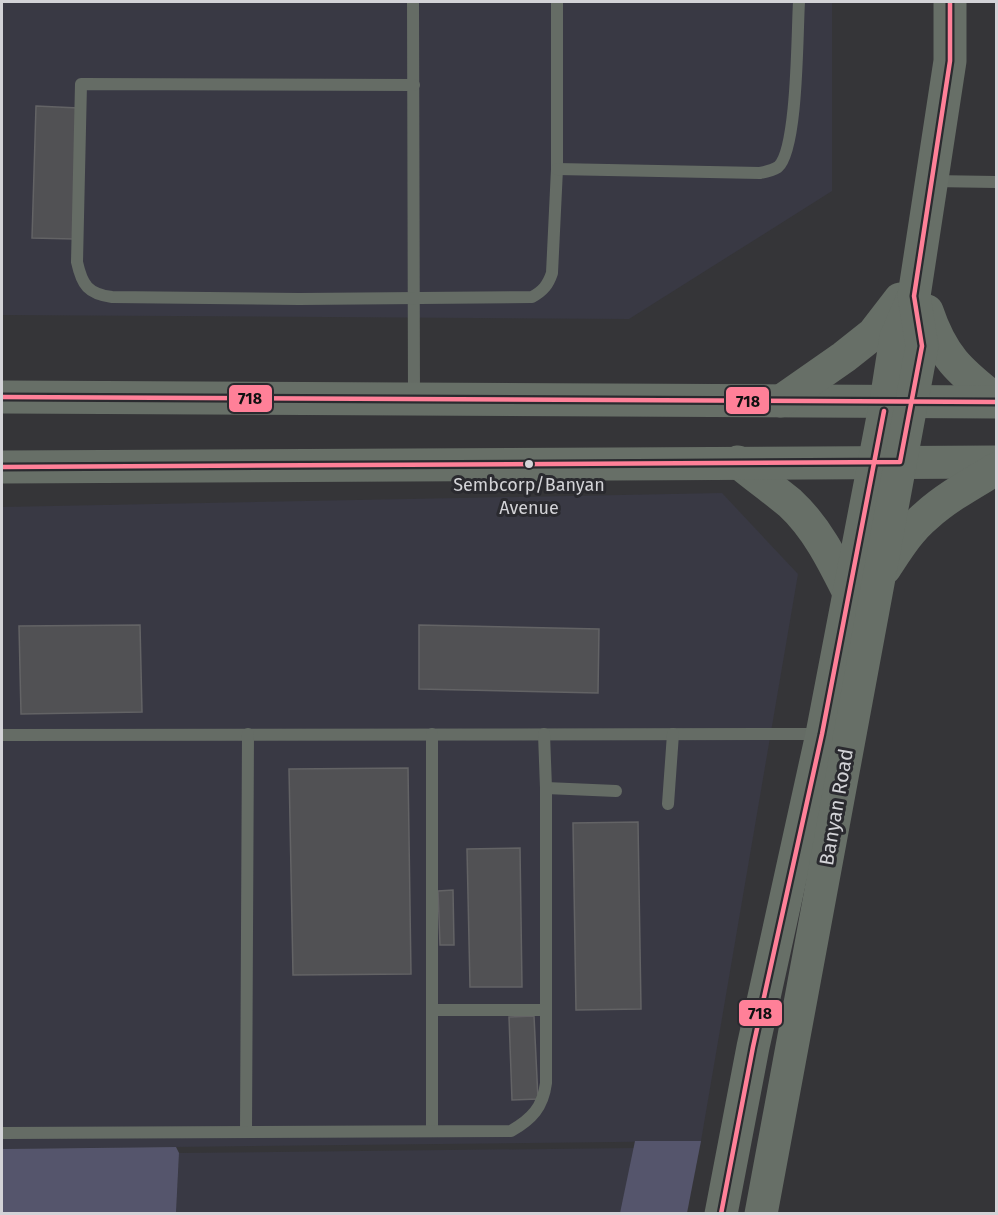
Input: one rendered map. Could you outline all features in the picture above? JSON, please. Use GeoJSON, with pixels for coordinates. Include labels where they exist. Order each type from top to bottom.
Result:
{"type":"FeatureCollection","features":[{"type":"Feature","properties":{"kind":"street"},"geometry":{"type":"LineString","coordinates":[[950,2],[950,61],[915,287],[935,336],[948,357],[996,401]]}},
{"type":"Feature","properties":{"kind":"street"},"geometry":{"type":"LineString","coordinates":[[781,401],[873,334],[915,287]]}},
{"type":"Feature","properties":{"kind":"street","name":"Banyan Road"},"geometry":{"type":"LineString","coordinates":[[721,1214],[753,1047],[822,734],[849,593],[887,462],[899,401],[922,346],[915,287]]}},
{"type":"Feature","properties":{"kind":"street"},"geometry":{"type":"LineString","coordinates":[[2,397],[996,401]]}},
{"type":"Feature","properties":{"kind":"street"},"geometry":{"type":"LineString","coordinates":[[738,462],[791,504],[829,554],[849,593]]}},
{"type":"Feature","properties":{"kind":"street","name":"Banyan Road"},"geometry":{"type":"LineString","coordinates":[[761,1214],[880,574],[887,462]]}},
{"type":"Feature","properties":{"kind":"street"},"geometry":{"type":"LineString","coordinates":[[2,467],[996,462]]}},
{"type":"Feature","properties":{"kind":"street"},"geometry":{"type":"LineString","coordinates":[[880,574],[905,538],[926,516],[957,493],[996,469]]}},
{"type":"Feature","properties":{"kind":"street"},"geometry":{"type":"LineString","coordinates":[[729,1170],[741,1183],[755,1183],[767,1176]]}},
{"type":"Feature","properties":{"kind":"lane"},"geometry":{"type":"LineString","coordinates":[[413,2],[414,399]]}},
{"type":"Feature","properties":{"kind":"lane"},"geometry":{"type":"LineString","coordinates":[[414,85],[81,84],[77,262],[80,276],[88,289],[98,295],[112,297],[532,297],[541,292],[548,284],[552,273],[557,169],[557,2]]}},
{"type":"Feature","properties":{"kind":"lane"},"geometry":{"type":"LineString","coordinates":[[557,169],[760,173],[778,167],[785,156],[794,112],[799,2]]}},
{"type":"Feature","properties":{"kind":"lane"},"geometry":{"type":"LineString","coordinates":[[931,181],[996,182]]}},
{"type":"Feature","properties":{"kind":"lane"},"geometry":{"type":"LineString","coordinates":[[246,1132],[248,734]]}},
{"type":"Feature","properties":{"kind":"lane"},"geometry":{"type":"LineString","coordinates":[[432,734],[432,1131]]}},
{"type":"Feature","properties":{"kind":"lane"},"geometry":{"type":"LineString","coordinates":[[2,1133],[511,1131],[526,1123],[537,1111],[544,1096],[546,1083],[544,734]]}},
{"type":"Feature","properties":{"kind":"lane"},"geometry":{"type":"LineString","coordinates":[[668,804],[673,734]]}},
{"type":"Feature","properties":{"kind":"lane"},"geometry":{"type":"LineString","coordinates":[[2,735],[822,734]]}},
{"type":"Feature","properties":{"kind":"lane"},"geometry":{"type":"LineString","coordinates":[[546,788],[616,790]]}},
{"type":"Feature","properties":{"kind":"lane"},"geometry":{"type":"LineString","coordinates":[[432,1010],[546,1010]]}},
{"type":"Feature","properties":{"kind":"shaded area"},"geometry":{"type":"Polygon","coordinates":[[[2,2],[832,2],[832,191],[629,319],[2,315],[2,2]]]}},
{"type":"Feature","properties":{"kind":"shaded area"},"geometry":{"type":"Polygon","coordinates":[[[722,493],[798,574],[701,1141],[2,1149],[2,507],[722,493]]]}},
{"type":"Feature","properties":{"kind":"shaded area"},"geometry":{"type":"Polygon","coordinates":[[[635,1141],[701,1141],[687,1213],[620,1213],[635,1141]]]}},
{"type":"Feature","properties":{"kind":"shaded area"},"geometry":{"type":"Polygon","coordinates":[[[176,1147],[179,1153],[176,1213],[2,1213],[2,1149],[176,1147]]]}},
{"type":"Feature","properties":{"kind":"shaded area"},"geometry":{"type":"Polygon","coordinates":[[[635,1148],[620,1213],[176,1214],[179,1153],[635,1148]]]}},
{"type":"Feature","properties":{"kind":"building"},"geometry":{"type":"Polygon","coordinates":[[[36,106],[78,108],[74,239],[32,238],[36,106]]]}},
{"type":"Feature","properties":{"kind":"building"},"geometry":{"type":"Polygon","coordinates":[[[140,625],[142,712],[21,714],[19,626],[140,625]]]}},
{"type":"Feature","properties":{"kind":"building"},"geometry":{"type":"Polygon","coordinates":[[[419,625],[599,629],[598,693],[419,689],[419,625]]]}},
{"type":"Feature","properties":{"kind":"building"},"geometry":{"type":"Polygon","coordinates":[[[408,768],[411,974],[293,975],[289,769],[408,768]]]}},
{"type":"Feature","properties":{"kind":"building"},"geometry":{"type":"Polygon","coordinates":[[[638,822],[641,1009],[576,1010],[573,823],[638,822]]]}},
{"type":"Feature","properties":{"kind":"building"},"geometry":{"type":"Polygon","coordinates":[[[520,848],[522,987],[470,987],[467,849],[520,848]]]}},
{"type":"Feature","properties":{"kind":"building"},"geometry":{"type":"Polygon","coordinates":[[[453,890],[454,945],[440,945],[438,891],[453,890]]]}},
{"type":"Feature","properties":{"kind":"building"},"geometry":{"type":"Polygon","coordinates":[[[534,1016],[538,1099],[512,1100],[509,1017],[534,1016]]]}},
{"type":"Feature","properties":{"kind":"transit line","name":"718"},"geometry":{"type":"LineString","coordinates":[[2,467],[900,462],[922,346],[914,296],[950,61],[950,2]]}},
{"type":"Feature","properties":{"kind":"transit line","name":"718"},"geometry":{"type":"LineString","coordinates":[[2,397],[996,402]]}},
{"type":"Feature","properties":{"kind":"transit line","name":"718"},"geometry":{"type":"LineString","coordinates":[[721,1214],[753,1047],[822,734],[884,411]]}},
{"type":"Feature","properties":{"kind":"place","name":"Sembcorp/Banyan Avenue"},"geometry":{"type":"Point","coordinates":[529,464]}}]}
